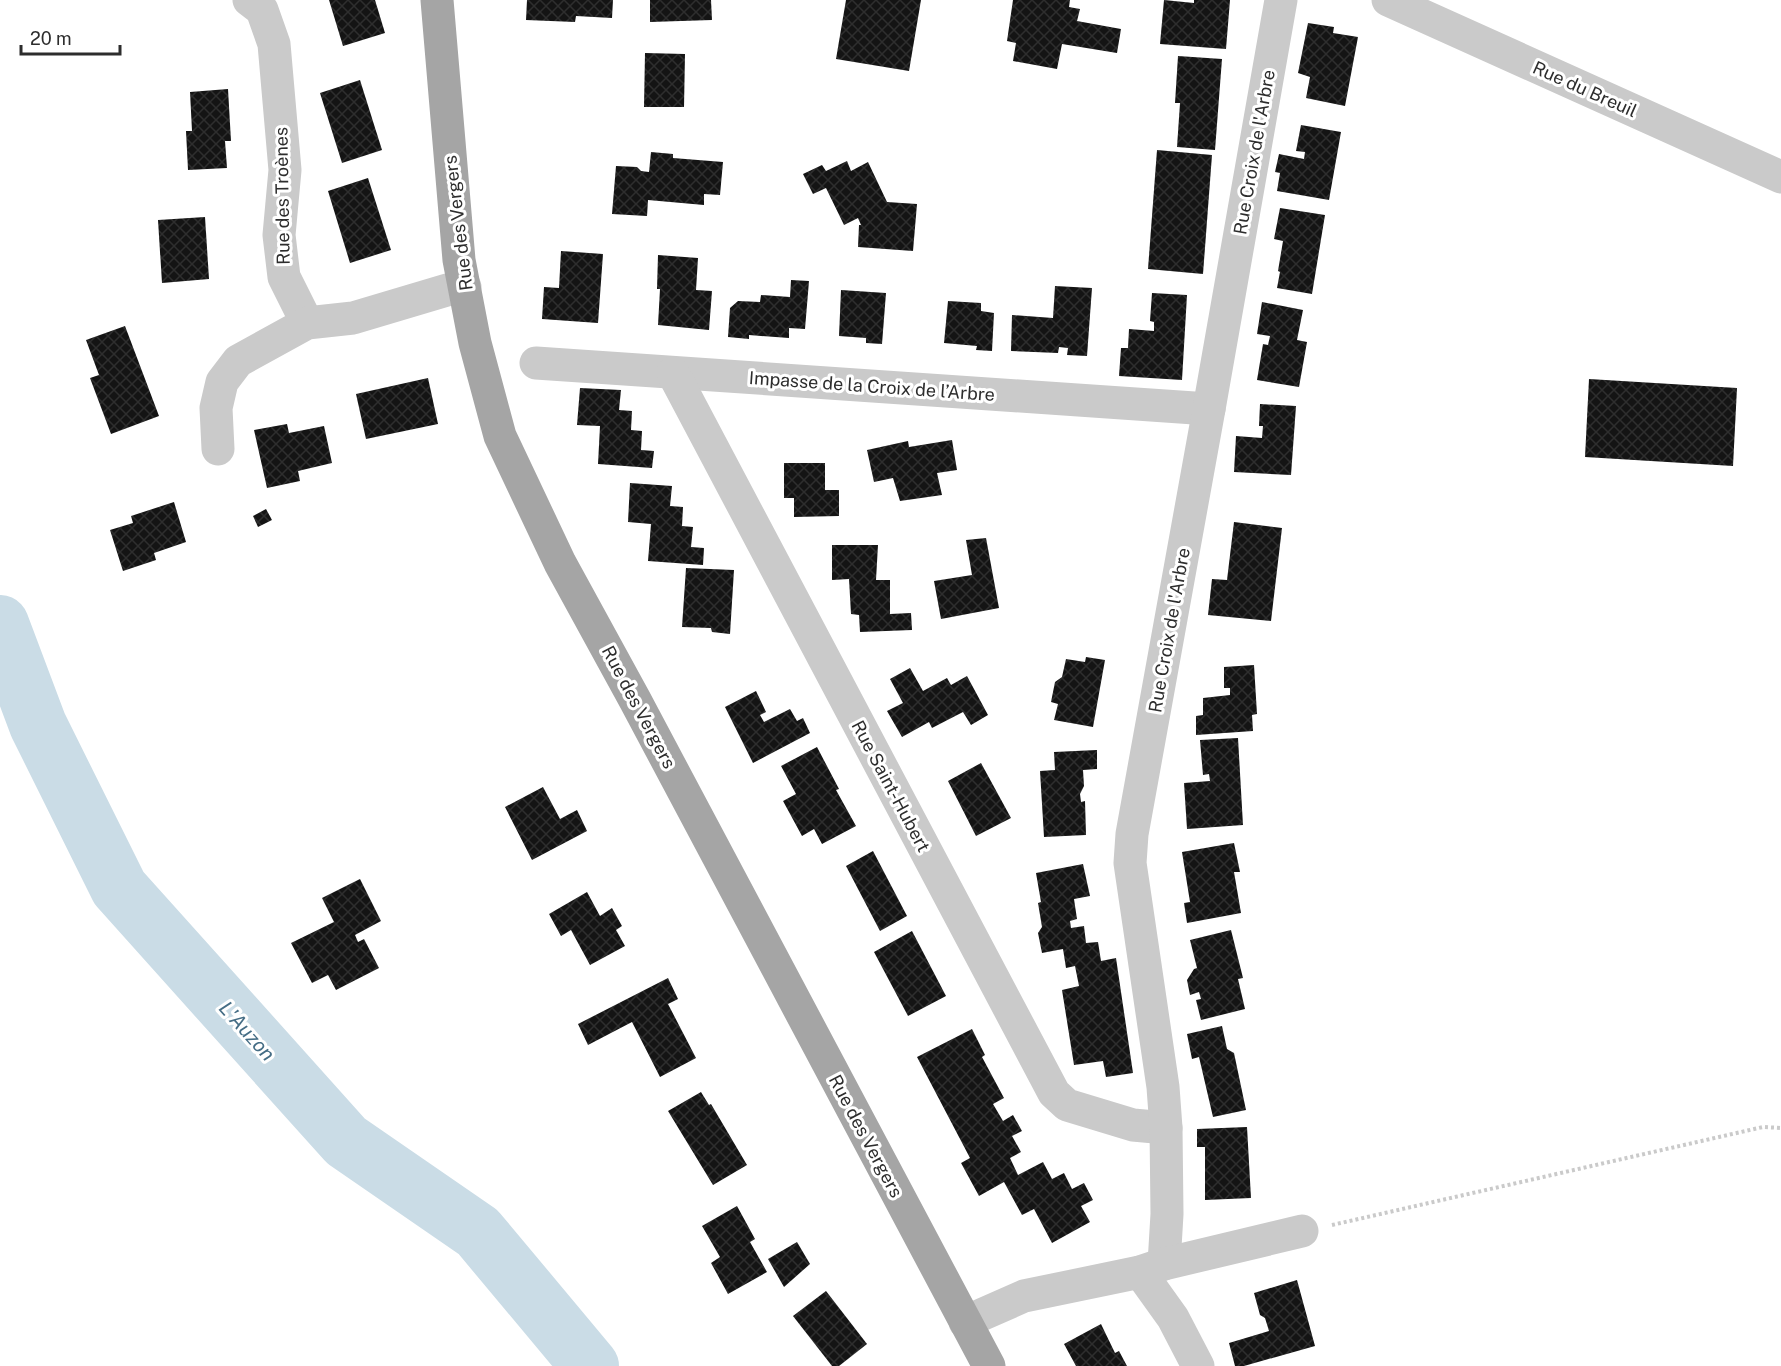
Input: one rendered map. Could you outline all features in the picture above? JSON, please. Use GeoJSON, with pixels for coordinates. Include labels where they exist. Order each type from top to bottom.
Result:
{"type":"FeatureCollection","features":[{"type":"Feature","properties":{"kind":"main road","name":"Rue des Vergers"},"geometry":{"type":"LineString","coordinates":[[437,0],[459,260],[475,343],[500,436],[560,563],[988,1366]]}},
{"type":"Feature","properties":{"kind":"street","name":"Rue des Troènes"},"geometry":{"type":"LineString","coordinates":[[249,0],[262,10],[274,44],[285,170],[279,235],[284,278],[307,323]]}},
{"type":"Feature","properties":{"kind":"street","name":"Rue Croix de l'Arbre"},"geometry":{"type":"LineString","coordinates":[[1152,1268],[1167,1214],[1166,1128],[1163,1087],[1130,862],[1132,834],[1281,0]]}},
{"type":"Feature","properties":{"kind":"street","name":"Rue du Breuil"},"geometry":{"type":"LineString","coordinates":[[1388,0],[1781,177]]}},
{"type":"Feature","properties":{"kind":"street"},"geometry":{"type":"LineString","coordinates":[[218,449],[216,408],[222,382],[238,361],[307,323],[353,318],[447,290],[465,287]]}},
{"type":"Feature","properties":{"kind":"street","name":"Impasse de la Croix de l’Arbre"},"geometry":{"type":"LineString","coordinates":[[536,363],[1209,409]]}},
{"type":"Feature","properties":{"kind":"street","name":"Rue Saint-Hubert"},"geometry":{"type":"LineString","coordinates":[[673,372],[1054,1093],[1067,1106],[1133,1125],[1166,1128]]}},
{"type":"Feature","properties":{"kind":"street"},"geometry":{"type":"LineString","coordinates":[[965,1322],[1024,1296],[1152,1268],[1302,1231]]}},
{"type":"Feature","properties":{"kind":"street"},"geometry":{"type":"LineString","coordinates":[[1152,1268],[1173,1318],[1198,1366]]}},
{"type":"Feature","properties":{"kind":"path"},"geometry":{"type":"LineString","coordinates":[[1302,1231],[1763,1127],[1781,1128]]}},
{"type":"Feature","properties":{"kind":"building"},"geometry":{"type":"Polygon","coordinates":[[[329,0],[375,0],[385,33],[343,46],[329,0]]]}},
{"type":"Feature","properties":{"kind":"building"},"geometry":{"type":"Polygon","coordinates":[[[527,0],[613,0],[612,18],[576,16],[575,22],[526,20],[527,0]]]}},
{"type":"Feature","properties":{"kind":"building"},"geometry":{"type":"Polygon","coordinates":[[[650,0],[711,0],[712,20],[650,22],[650,0]]]}},
{"type":"Feature","properties":{"kind":"building"},"geometry":{"type":"Polygon","coordinates":[[[846,0],[921,0],[909,71],[836,59],[846,0]]]}},
{"type":"Feature","properties":{"kind":"building"},"geometry":{"type":"Polygon","coordinates":[[[1013,0],[1070,0],[1069,7],[1080,9],[1077,21],[1121,29],[1117,53],[1062,44],[1057,69],[1013,61],[1016,43],[1007,41],[1013,0]]]}},
{"type":"Feature","properties":{"kind":"building"},"geometry":{"type":"Polygon","coordinates":[[[1164,0],[1194,3],[1194,0],[1230,0],[1226,49],[1160,44],[1164,0]]]}},
{"type":"Feature","properties":{"kind":"building"},"geometry":{"type":"Polygon","coordinates":[[[1308,23],[1334,27],[1333,33],[1358,37],[1345,106],[1306,98],[1310,77],[1298,73],[1308,23]]]}},
{"type":"Feature","properties":{"kind":"building"},"geometry":{"type":"Polygon","coordinates":[[[645,53],[685,54],[684,107],[644,107],[645,53]]]}},
{"type":"Feature","properties":{"kind":"building"},"geometry":{"type":"Polygon","coordinates":[[[1178,56],[1222,59],[1215,150],[1177,147],[1180,103],[1175,103],[1178,56]]]}},
{"type":"Feature","properties":{"kind":"building"},"geometry":{"type":"Polygon","coordinates":[[[360,80],[382,150],[342,163],[320,93],[360,80]]]}},
{"type":"Feature","properties":{"kind":"building"},"geometry":{"type":"Polygon","coordinates":[[[228,89],[231,141],[225,141],[227,168],[188,170],[186,131],[192,131],[190,92],[228,89]]]}},
{"type":"Feature","properties":{"kind":"building"},"geometry":{"type":"Polygon","coordinates":[[[1301,125],[1341,132],[1329,200],[1277,191],[1280,173],[1275,172],[1279,154],[1304,159],[1305,152],[1296,151],[1301,125]]]}},
{"type":"Feature","properties":{"kind":"building"},"geometry":{"type":"Polygon","coordinates":[[[1157,150],[1212,155],[1203,274],[1148,269],[1157,150]]]}},
{"type":"Feature","properties":{"kind":"building"},"geometry":{"type":"Polygon","coordinates":[[[651,152],[673,154],[673,158],[723,162],[720,195],[704,194],[704,205],[648,200],[647,216],[612,214],[616,166],[637,167],[641,171],[649,172],[651,152]]]}},
{"type":"Feature","properties":{"kind":"building"},"geometry":{"type":"Polygon","coordinates":[[[847,161],[851,171],[868,162],[887,202],[917,204],[913,251],[858,247],[859,225],[861,225],[858,218],[844,225],[826,188],[813,194],[803,174],[822,165],[826,171],[847,161]]]}},
{"type":"Feature","properties":{"kind":"building"},"geometry":{"type":"Polygon","coordinates":[[[368,178],[391,250],[350,263],[328,191],[368,178]]]}},
{"type":"Feature","properties":{"kind":"building"},"geometry":{"type":"Polygon","coordinates":[[[1280,208],[1325,215],[1312,294],[1277,288],[1283,241],[1274,239],[1280,208]]]}},
{"type":"Feature","properties":{"kind":"building"},"geometry":{"type":"Polygon","coordinates":[[[205,217],[209,279],[162,283],[158,220],[205,217]]]}},
{"type":"Feature","properties":{"kind":"building"},"geometry":{"type":"Polygon","coordinates":[[[561,251],[603,254],[598,323],[542,319],[544,287],[559,288],[561,251]]]}},
{"type":"Feature","properties":{"kind":"building"},"geometry":{"type":"Polygon","coordinates":[[[658,255],[698,258],[696,290],[712,291],[709,330],[658,325],[660,289],[657,289],[658,255]]]}},
{"type":"Feature","properties":{"kind":"building"},"geometry":{"type":"Polygon","coordinates":[[[791,280],[809,281],[805,329],[789,328],[789,338],[749,335],[749,339],[728,337],[730,308],[738,301],[760,302],[761,295],[790,297],[791,280]]]}},
{"type":"Feature","properties":{"kind":"building"},"geometry":{"type":"Polygon","coordinates":[[[1055,286],[1092,288],[1087,356],[1067,355],[1068,348],[1059,347],[1058,353],[1011,351],[1012,315],[1053,318],[1055,286]]]}},
{"type":"Feature","properties":{"kind":"building"},"geometry":{"type":"Polygon","coordinates":[[[841,290],[886,293],[882,344],[866,343],[866,338],[839,336],[841,290]]]}},
{"type":"Feature","properties":{"kind":"building"},"geometry":{"type":"Polygon","coordinates":[[[1152,293],[1187,295],[1182,380],[1119,376],[1121,348],[1128,348],[1129,329],[1154,331],[1154,322],[1150,321],[1152,293]]]}},
{"type":"Feature","properties":{"kind":"building"},"geometry":{"type":"Polygon","coordinates":[[[948,301],[981,303],[981,311],[994,313],[992,351],[976,350],[977,346],[944,343],[948,301]]]}},
{"type":"Feature","properties":{"kind":"building"},"geometry":{"type":"Polygon","coordinates":[[[1262,302],[1303,310],[1297,340],[1307,342],[1299,387],[1257,380],[1263,344],[1268,345],[1270,336],[1257,334],[1262,302]]]}},
{"type":"Feature","properties":{"kind":"building"},"geometry":{"type":"Polygon","coordinates":[[[125,326],[159,416],[111,434],[90,378],[99,375],[86,340],[125,326]]]}},
{"type":"Feature","properties":{"kind":"building"},"geometry":{"type":"Polygon","coordinates":[[[428,378],[438,424],[366,439],[356,394],[428,378]]]}},
{"type":"Feature","properties":{"kind":"building"},"geometry":{"type":"Polygon","coordinates":[[[1589,379],[1737,388],[1733,466],[1585,457],[1589,379]]]}},
{"type":"Feature","properties":{"kind":"building"},"geometry":{"type":"Polygon","coordinates":[[[580,388],[621,390],[619,410],[632,411],[631,430],[642,431],[641,450],[654,451],[652,468],[598,464],[600,426],[577,425],[580,388]]]}},
{"type":"Feature","properties":{"kind":"building"},"geometry":{"type":"Polygon","coordinates":[[[1260,404],[1296,406],[1291,475],[1234,472],[1236,436],[1262,438],[1263,426],[1259,426],[1260,404]]]}},
{"type":"Feature","properties":{"kind":"building"},"geometry":{"type":"Polygon","coordinates":[[[287,424],[289,433],[324,426],[332,463],[298,471],[300,481],[267,488],[254,430],[287,424]]]}},
{"type":"Feature","properties":{"kind":"building"},"geometry":{"type":"Polygon","coordinates":[[[952,440],[957,470],[937,473],[942,495],[900,501],[893,478],[874,482],[867,450],[908,441],[909,447],[952,440]]]}},
{"type":"Feature","properties":{"kind":"building"},"geometry":{"type":"Polygon","coordinates":[[[784,463],[825,463],[825,490],[839,490],[839,516],[794,517],[794,498],[784,498],[784,463]]]}},
{"type":"Feature","properties":{"kind":"building"},"geometry":{"type":"Polygon","coordinates":[[[630,483],[672,486],[670,506],[683,507],[682,526],[693,527],[691,547],[704,548],[703,565],[648,561],[651,524],[628,522],[630,483]]]}},
{"type":"Feature","properties":{"kind":"building"},"geometry":{"type":"Polygon","coordinates":[[[174,502],[186,542],[154,553],[156,560],[123,571],[110,530],[133,523],[131,516],[174,502]]]}},
{"type":"Feature","properties":{"kind":"building"},"geometry":{"type":"Polygon","coordinates":[[[266,509],[272,520],[258,527],[253,516],[266,509]]]}},
{"type":"Feature","properties":{"kind":"building"},"geometry":{"type":"Polygon","coordinates":[[[1234,522],[1282,528],[1271,621],[1208,615],[1212,579],[1227,580],[1234,522]]]}},
{"type":"Feature","properties":{"kind":"building"},"geometry":{"type":"Polygon","coordinates":[[[986,538],[999,608],[941,619],[934,581],[972,575],[966,540],[986,538]]]}},
{"type":"Feature","properties":{"kind":"building"},"geometry":{"type":"Polygon","coordinates":[[[832,545],[878,545],[876,580],[890,580],[890,614],[911,613],[912,630],[860,632],[859,615],[851,614],[849,579],[832,580],[832,545]]]}},
{"type":"Feature","properties":{"kind":"building"},"geometry":{"type":"Polygon","coordinates":[[[686,568],[734,570],[730,634],[712,632],[711,628],[682,627],[686,568]]]}},
{"type":"Feature","properties":{"kind":"building"},"geometry":{"type":"Polygon","coordinates":[[[1086,657],[1105,660],[1093,727],[1054,720],[1058,704],[1051,702],[1055,682],[1062,677],[1066,659],[1085,662],[1086,657]]]}},
{"type":"Feature","properties":{"kind":"building"},"geometry":{"type":"Polygon","coordinates":[[[1254,665],[1257,714],[1252,715],[1253,731],[1196,735],[1196,716],[1203,715],[1203,698],[1230,695],[1230,688],[1224,688],[1224,667],[1254,665]]]}},
{"type":"Feature","properties":{"kind":"building"},"geometry":{"type":"Polygon","coordinates":[[[910,668],[923,691],[947,678],[951,685],[967,676],[988,715],[971,725],[963,712],[932,728],[929,722],[902,737],[887,711],[903,703],[890,679],[910,668]]]}},
{"type":"Feature","properties":{"kind":"building"},"geometry":{"type":"Polygon","coordinates":[[[756,691],[766,712],[760,715],[764,722],[790,709],[797,721],[803,718],[810,733],[753,763],[725,707],[756,691]]]}},
{"type":"Feature","properties":{"kind":"building"},"geometry":{"type":"Polygon","coordinates":[[[1238,738],[1243,825],[1187,829],[1184,783],[1210,781],[1209,774],[1203,775],[1200,740],[1238,738]]]}},
{"type":"Feature","properties":{"kind":"building"},"geometry":{"type":"Polygon","coordinates":[[[817,747],[839,789],[836,790],[856,826],[822,844],[814,829],[802,836],[783,801],[796,794],[781,766],[817,747]]]}},
{"type":"Feature","properties":{"kind":"building"},"geometry":{"type":"Polygon","coordinates":[[[1097,750],[1097,769],[1083,770],[1084,786],[1080,794],[1081,802],[1085,801],[1086,835],[1044,837],[1040,771],[1055,770],[1054,752],[1097,750]]]}},
{"type":"Feature","properties":{"kind":"building"},"geometry":{"type":"Polygon","coordinates":[[[981,763],[1011,818],[976,836],[948,781],[981,763]]]}},
{"type":"Feature","properties":{"kind":"building"},"geometry":{"type":"Polygon","coordinates":[[[543,787],[560,819],[577,810],[587,831],[532,860],[505,807],[543,787]]]}},
{"type":"Feature","properties":{"kind":"building"},"geometry":{"type":"Polygon","coordinates":[[[1234,843],[1240,872],[1234,872],[1241,913],[1187,923],[1184,903],[1190,902],[1182,852],[1234,843]]]}},
{"type":"Feature","properties":{"kind":"building"},"geometry":{"type":"Polygon","coordinates":[[[873,851],[907,916],[880,931],[846,866],[873,851]]]}},
{"type":"Feature","properties":{"kind":"building"},"geometry":{"type":"Polygon","coordinates":[[[1083,864],[1090,896],[1074,899],[1077,919],[1070,921],[1071,928],[1084,926],[1086,943],[1098,942],[1101,961],[1116,958],[1133,1073],[1106,1077],[1103,1061],[1074,1065],[1062,990],[1079,986],[1075,966],[1066,968],[1063,949],[1042,953],[1038,933],[1042,927],[1038,903],[1041,902],[1036,873],[1083,864]]]}},
{"type":"Feature","properties":{"kind":"building"},"geometry":{"type":"Polygon","coordinates":[[[360,879],[381,921],[355,935],[358,942],[364,939],[379,968],[336,990],[328,975],[312,983],[291,943],[334,922],[322,898],[360,879]]]}},
{"type":"Feature","properties":{"kind":"building"},"geometry":{"type":"Polygon","coordinates":[[[587,892],[600,916],[612,908],[622,926],[616,930],[625,946],[590,965],[571,930],[561,936],[549,914],[587,892]]]}},
{"type":"Feature","properties":{"kind":"building"},"geometry":{"type":"Polygon","coordinates":[[[1231,930],[1243,978],[1238,979],[1245,1009],[1201,1020],[1196,1000],[1201,999],[1199,992],[1190,995],[1187,980],[1197,968],[1190,940],[1231,930]]]}},
{"type":"Feature","properties":{"kind":"building"},"geometry":{"type":"Polygon","coordinates":[[[912,931],[946,996],[908,1016],[874,952],[912,931]]]}},
{"type":"Feature","properties":{"kind":"building"},"geometry":{"type":"Polygon","coordinates":[[[668,978],[678,999],[668,1004],[696,1058],[660,1077],[632,1022],[588,1045],[578,1024],[668,978]]]}},
{"type":"Feature","properties":{"kind":"building"},"geometry":{"type":"Polygon","coordinates":[[[1222,1026],[1227,1049],[1234,1053],[1246,1110],[1213,1117],[1199,1057],[1192,1059],[1187,1034],[1222,1026]]]}},
{"type":"Feature","properties":{"kind":"building"},"geometry":{"type":"Polygon","coordinates":[[[972,1029],[985,1055],[982,1057],[1004,1098],[993,1104],[1003,1121],[1013,1115],[1022,1131],[1012,1136],[1021,1152],[1010,1158],[1018,1175],[1043,1162],[1052,1179],[1064,1173],[1072,1189],[1084,1183],[1093,1200],[1081,1206],[1090,1222],[1052,1243],[1034,1209],[1022,1215],[1004,1182],[979,1196],[961,1163],[970,1158],[917,1057],[972,1029]]]}},
{"type":"Feature","properties":{"kind":"building"},"geometry":{"type":"Polygon","coordinates":[[[701,1092],[709,1105],[711,1104],[747,1165],[713,1185],[668,1111],[701,1092]]]}},
{"type":"Feature","properties":{"kind":"building"},"geometry":{"type":"Polygon","coordinates":[[[1247,1127],[1251,1198],[1205,1200],[1205,1147],[1197,1147],[1197,1129],[1247,1127]]]}},
{"type":"Feature","properties":{"kind":"building"},"geometry":{"type":"Polygon","coordinates":[[[737,1206],[755,1239],[750,1242],[767,1272],[728,1294],[711,1263],[720,1257],[702,1226],[737,1206]]]}},
{"type":"Feature","properties":{"kind":"building"},"geometry":{"type":"Polygon","coordinates":[[[797,1242],[810,1264],[784,1287],[768,1259],[797,1242]]]}},
{"type":"Feature","properties":{"kind":"building"},"geometry":{"type":"Polygon","coordinates":[[[1297,1280],[1315,1346],[1244,1366],[1235,1366],[1229,1343],[1269,1331],[1265,1318],[1260,1315],[1254,1293],[1297,1280]]]}},
{"type":"Feature","properties":{"kind":"building"},"geometry":{"type":"Polygon","coordinates":[[[826,1291],[867,1344],[839,1366],[832,1366],[793,1316],[826,1291]]]}},
{"type":"Feature","properties":{"kind":"building"},"geometry":{"type":"Polygon","coordinates":[[[1101,1324],[1115,1353],[1119,1351],[1127,1366],[1076,1366],[1064,1344],[1101,1324]]]}},
{"type":"Feature","properties":{"kind":"waterway","name":"L'Auzon"},"geometry":{"type":"LineString","coordinates":[[0,624],[38,725],[119,888],[346,1141],[478,1232],[590,1366]]}}]}
